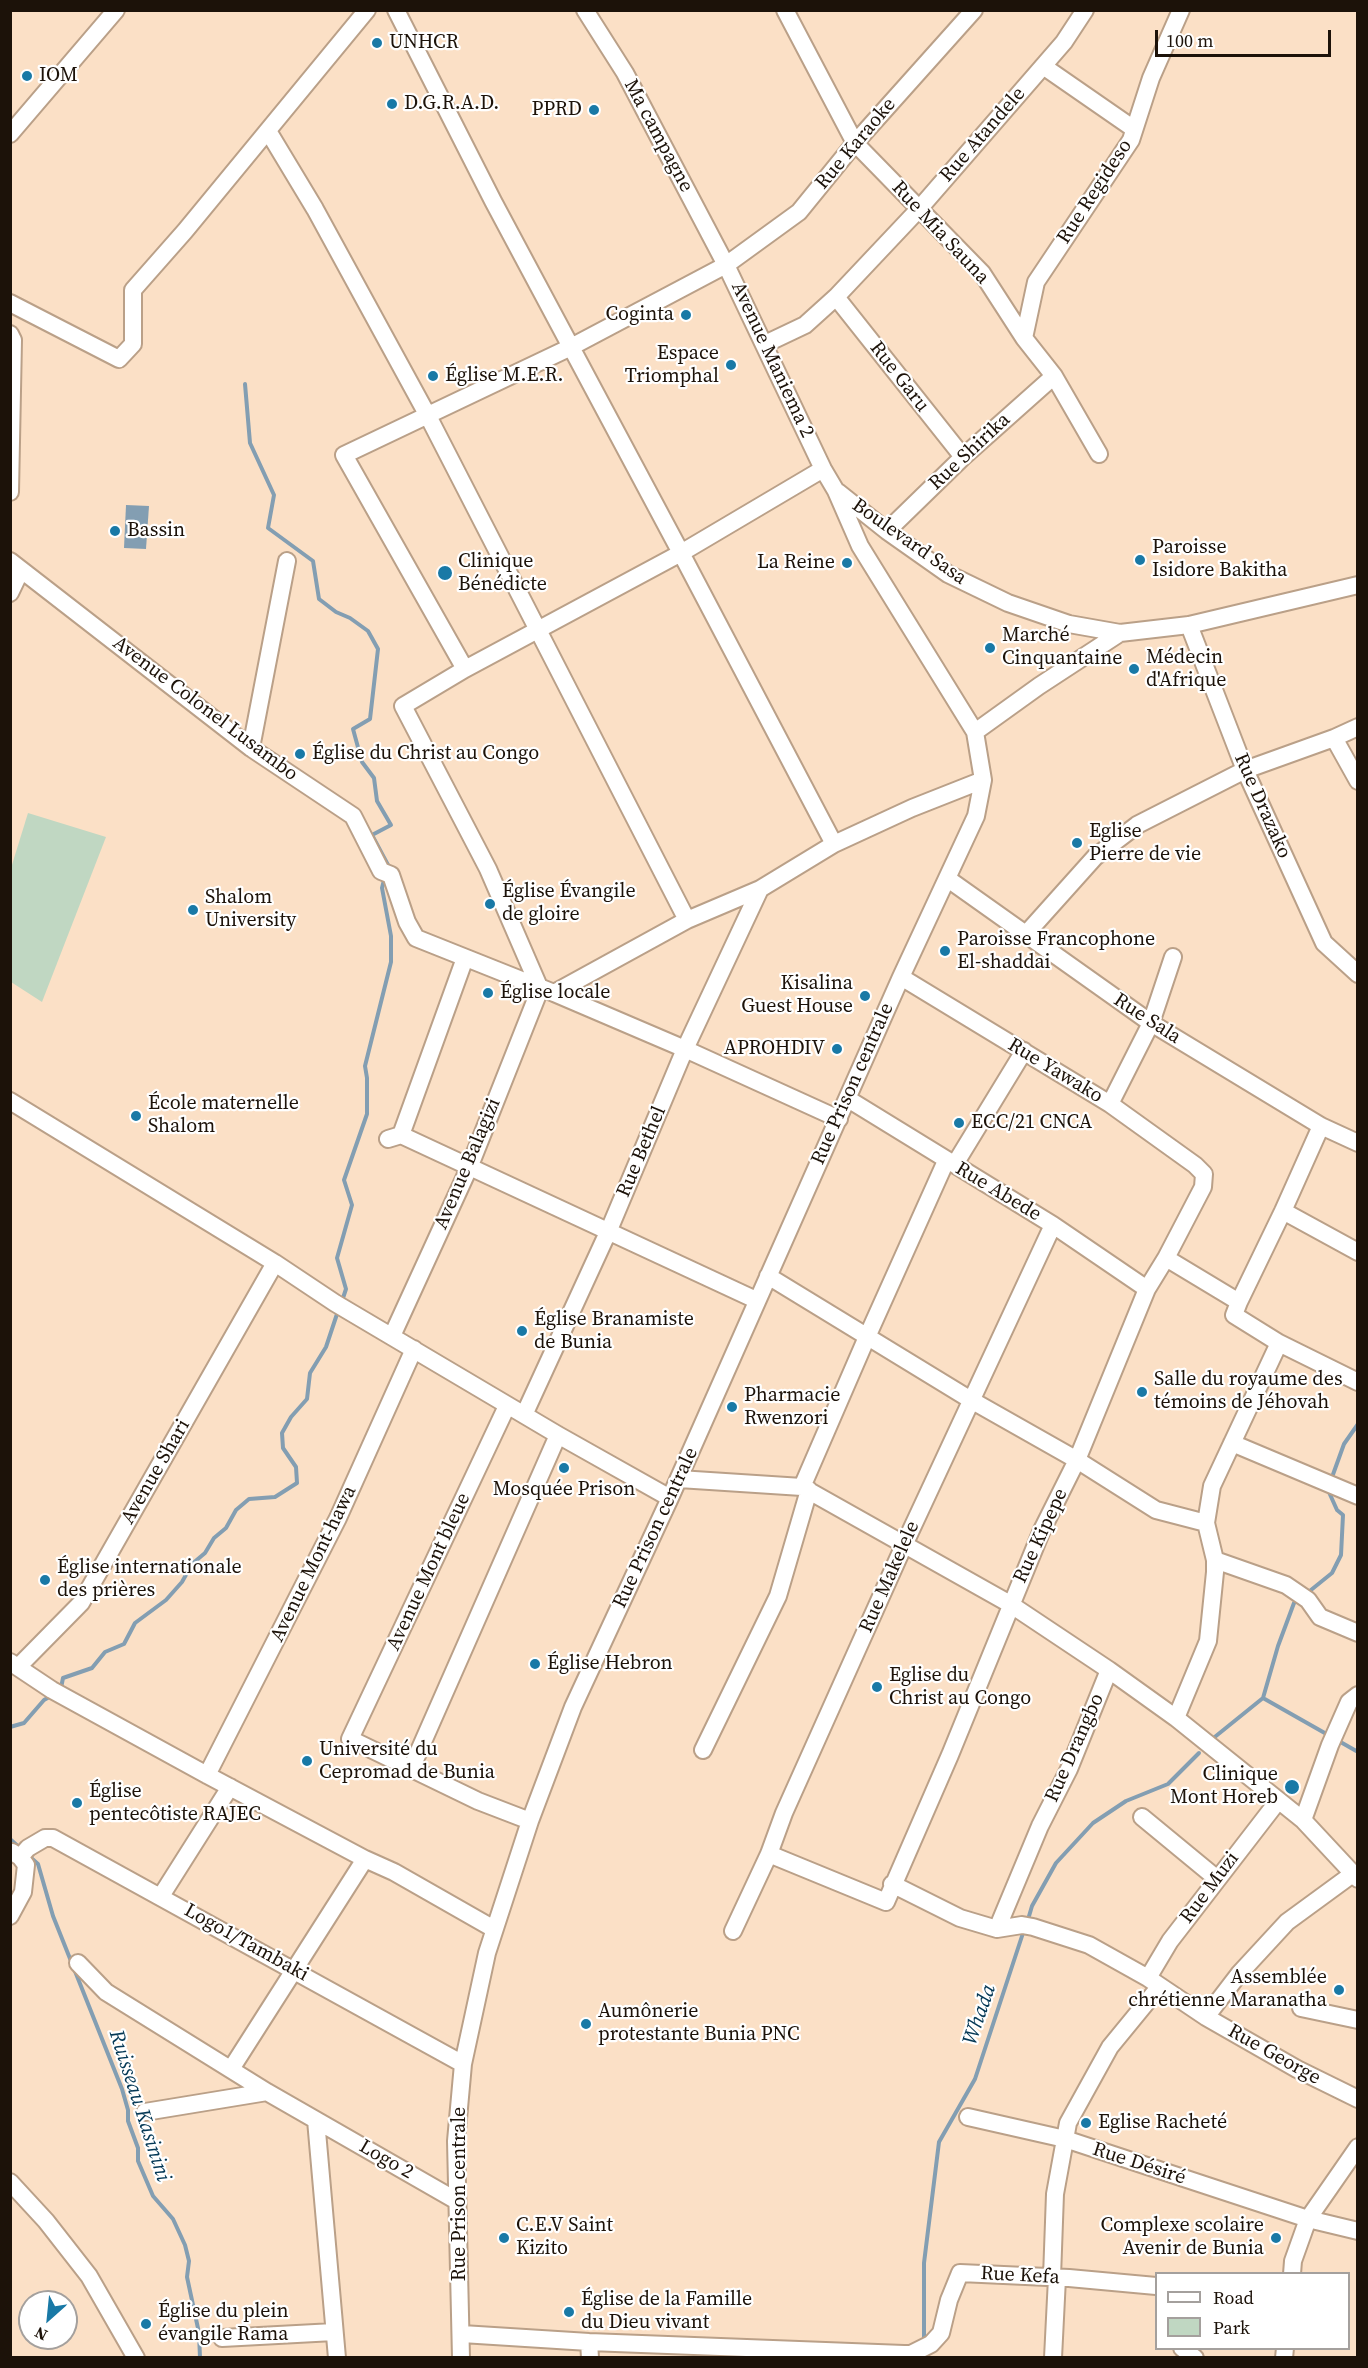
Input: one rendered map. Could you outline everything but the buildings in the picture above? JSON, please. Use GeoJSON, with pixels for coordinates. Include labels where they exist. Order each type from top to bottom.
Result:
{"type":"FeatureCollection","features":[{"type":"Feature","properties":{"kind":"street"},"geometry":{"type":"LineString","coordinates":[[10,134],[116,10]]}},
{"type":"Feature","properties":{"kind":"street"},"geometry":{"type":"LineString","coordinates":[[10,303],[119,359],[134,344],[133,296],[368,10]]}},
{"type":"Feature","properties":{"kind":"street"},"geometry":{"type":"LineString","coordinates":[[396,10],[493,201],[834,844]]}},
{"type":"Feature","properties":{"kind":"street","name":"Ma campagne"},"geometry":{"type":"LineString","coordinates":[[585,10],[625,73],[726,265]]}},
{"type":"Feature","properties":{"kind":"street","name":"Rue Mia Sauna"},"geometry":{"type":"LineString","coordinates":[[785,10],[855,143],[982,273],[1024,338],[1054,376],[1099,454]]}},
{"type":"Feature","properties":{"kind":"street","name":"Rue Atandele"},"geometry":{"type":"LineString","coordinates":[[765,344],[805,325],[836,297],[919,209],[1064,42],[1085,10]]}},
{"type":"Feature","properties":{"kind":"street","name":"Rue Regideso"},"geometry":{"type":"LineString","coordinates":[[1024,338],[1036,282],[1131,140],[1151,78],[1181,10]]}},
{"type":"Feature","properties":{"kind":"street","name":"Rue Karaoke"},"geometry":{"type":"LineString","coordinates":[[726,265],[800,212],[855,143],[966,14]]}},
{"type":"Feature","properties":{"kind":"street"},"geometry":{"type":"LineString","coordinates":[[1043,66],[1134,129]]}},
{"type":"Feature","properties":{"kind":"street"},"geometry":{"type":"LineString","coordinates":[[268,131],[315,209],[428,416],[687,920]]}},
{"type":"Feature","properties":{"kind":"street","name":"Avenue Maniema 2"},"geometry":{"type":"LineString","coordinates":[[465,669],[344,455],[571,347],[726,265],[823,469],[836,491],[860,546],[975,732]]}},
{"type":"Feature","properties":{"kind":"street","name":"Rue Garu"},"geometry":{"type":"LineString","coordinates":[[836,297],[963,457]]}},
{"type":"Feature","properties":{"kind":"street"},"geometry":{"type":"LineString","coordinates":[[10,334],[13,340],[10,492]]}},
{"type":"Feature","properties":{"kind":"street","name":"Rue Shirika"},"geometry":{"type":"LineString","coordinates":[[887,531],[963,457],[1054,376]]}},
{"type":"Feature","properties":{"kind":"street"},"geometry":{"type":"LineString","coordinates":[[823,469],[681,553],[465,669],[403,706],[488,869],[547,991],[687,920],[760,889],[834,844],[912,808],[983,780]]}},
{"type":"Feature","properties":{"kind":"street","name":"Boulevard Sasa"},"geometry":{"type":"LineString","coordinates":[[836,491],[948,574],[1008,603],[1069,624],[1120,633],[1189,625],[1358,585]]}},
{"type":"Feature","properties":{"kind":"street"},"geometry":{"type":"LineString","coordinates":[[251,748],[287,561]]}},
{"type":"Feature","properties":{"kind":"street"},"geometry":{"type":"LineString","coordinates":[[10,592],[16,565]]}},
{"type":"Feature","properties":{"kind":"street","name":"Avenue Colonel Lusambo"},"geometry":{"type":"LineString","coordinates":[[16,565],[251,748],[353,816],[386,873],[416,938],[685,1049],[838,1119]]}},
{"type":"Feature","properties":{"kind":"street","name":"Rue Drazako"},"geometry":{"type":"LineString","coordinates":[[1189,625],[1245,770],[1324,943],[1358,974]]}},
{"type":"Feature","properties":{"kind":"street","name":"Boulevard Sasa"},"geometry":{"type":"LineString","coordinates":[[975,732],[1039,686],[1120,633]]}},
{"type":"Feature","properties":{"kind":"street"},"geometry":{"type":"LineString","coordinates":[[1026,934],[1095,857],[1137,825],[1245,770],[1358,727]]}},
{"type":"Feature","properties":{"kind":"street","name":"Rue Prison centrale"},"geometry":{"type":"LineString","coordinates":[[461,2358],[456,2141],[463,2064],[494,1929],[530,1821],[573,1707],[679,1479],[756,1300],[976,816],[983,780],[975,732]]}},
{"type":"Feature","properties":{"kind":"street"},"geometry":{"type":"LineString","coordinates":[[1334,738],[1358,781]]}},
{"type":"Feature","properties":{"kind":"street","name":"Rue Sala"},"geometry":{"type":"LineString","coordinates":[[948,879],[1151,1023],[1322,1125],[1358,1143]]}},
{"type":"Feature","properties":{"kind":"street","name":"Rue Bethel"},"geometry":{"type":"LineString","coordinates":[[524,1415],[609,1230],[685,1049],[760,889]]}},
{"type":"Feature","properties":{"kind":"street"},"geometry":{"type":"LineString","coordinates":[[1110,1104],[1151,1023],[1173,957]]}},
{"type":"Feature","properties":{"kind":"street"},"geometry":{"type":"LineString","coordinates":[[465,958],[395,1137],[609,1230],[756,1300]]}},
{"type":"Feature","properties":{"kind":"street","name":"Rue Yawako"},"geometry":{"type":"LineString","coordinates":[[901,977],[1110,1104],[1204,1174]]}},
{"type":"Feature","properties":{"kind":"street","name":"Avenue Balagizi"},"geometry":{"type":"LineString","coordinates":[[392,1336],[547,991]]}},
{"type":"Feature","properties":{"kind":"street"},"geometry":{"type":"LineString","coordinates":[[703,1750],[778,1596],[806,1489],[867,1336],[950,1163],[1024,1052]]}},
{"type":"Feature","properties":{"kind":"street","name":"Rue Abede"},"geometry":{"type":"LineString","coordinates":[[848,1099],[1053,1226],[1147,1289]]}},
{"type":"Feature","properties":{"kind":"street"},"geometry":{"type":"LineString","coordinates":[[10,1101],[507,1406],[670,1498]]}},
{"type":"Feature","properties":{"kind":"street"},"geometry":{"type":"LineString","coordinates":[[1322,1125],[1234,1315],[1279,1343],[1358,1383]]}},
{"type":"Feature","properties":{"kind":"street","name":"Rue Kipepe"},"geometry":{"type":"LineString","coordinates":[[769,1854],[886,1902],[950,1755],[1010,1604],[1042,1530],[1077,1460],[1147,1289],[1203,1187],[1204,1174]]}},
{"type":"Feature","properties":{"kind":"street"},"geometry":{"type":"LineString","coordinates":[[1283,1211],[1358,1252]]}},
{"type":"Feature","properties":{"kind":"street","name":"Rue Makelele"},"geometry":{"type":"LineString","coordinates":[[733,1931],[970,1400],[1053,1226]]}},
{"type":"Feature","properties":{"kind":"street"},"geometry":{"type":"LineString","coordinates":[[1166,1258],[1239,1302]]}},
{"type":"Feature","properties":{"kind":"street","name":"Avenue Shari"},"geometry":{"type":"LineString","coordinates":[[15,1664],[81,1603],[275,1263]]}},
{"type":"Feature","properties":{"kind":"street"},"geometry":{"type":"LineString","coordinates":[[768,1276],[970,1400],[1077,1460],[1156,1510],[1206,1523]]}},
{"type":"Feature","properties":{"kind":"street"},"geometry":{"type":"LineString","coordinates":[[1176,1718],[1208,1641],[1215,1560],[1206,1523],[1212,1486],[1279,1343]]}},
{"type":"Feature","properties":{"kind":"street","name":"Avenue Mont-hawa"},"geometry":{"type":"LineString","coordinates":[[207,1775],[338,1518],[414,1349]]}},
{"type":"Feature","properties":{"kind":"street","name":"Avenue Mont bleue"},"geometry":{"type":"LineString","coordinates":[[411,1769],[351,1739],[507,1406]]}},
{"type":"Feature","properties":{"kind":"street"},"geometry":{"type":"LineString","coordinates":[[530,1821],[478,1801],[411,1769],[558,1435]]}},
{"type":"Feature","properties":{"kind":"street"},"geometry":{"type":"LineString","coordinates":[[1232,1443],[1358,1496]]}},
{"type":"Feature","properties":{"kind":"street"},"geometry":{"type":"LineString","coordinates":[[679,1479],[806,1489],[1010,1604],[1176,1718],[1303,1820],[1356,1876],[1287,1922],[1239,1974],[1206,2017]]}},
{"type":"Feature","properties":{"kind":"street"},"geometry":{"type":"LineString","coordinates":[[1215,1560],[1286,1585],[1303,1597],[1320,1617],[1358,1633]]}},
{"type":"Feature","properties":{"kind":"street"},"geometry":{"type":"LineString","coordinates":[[15,1664],[52,1690],[207,1775],[365,1859],[394,1872],[494,1929]]}},
{"type":"Feature","properties":{"kind":"street","name":"Rue Drangbo"},"geometry":{"type":"LineString","coordinates":[[997,1929],[1039,1830],[1069,1768],[1109,1670]]}},
{"type":"Feature","properties":{"kind":"street"},"geometry":{"type":"LineString","coordinates":[[1303,1820],[1348,1702],[1358,1695]]}},
{"type":"Feature","properties":{"kind":"street"},"geometry":{"type":"LineString","coordinates":[[161,1896],[230,1787]]}},
{"type":"Feature","properties":{"kind":"street","name":"Rue Muzi"},"geometry":{"type":"LineString","coordinates":[[1053,2358],[1054,2194],[1068,2123],[1110,2047],[1154,1982],[1170,1941],[1216,1878],[1278,1801]]}},
{"type":"Feature","properties":{"kind":"street"},"geometry":{"type":"LineString","coordinates":[[1142,1817],[1216,1878]]}},
{"type":"Feature","properties":{"kind":"street","name":"Logo1/Tambaki"},"geometry":{"type":"LineString","coordinates":[[21,1853],[45,1838],[53,1838],[463,2064]]}},
{"type":"Feature","properties":{"kind":"street"},"geometry":{"type":"LineString","coordinates":[[10,1917],[23,1892],[26,1865],[21,1853]]}},
{"type":"Feature","properties":{"kind":"street"},"geometry":{"type":"LineString","coordinates":[[231,2069],[365,1859]]}},
{"type":"Feature","properties":{"kind":"street"},"geometry":{"type":"LineString","coordinates":[[892,1884],[960,1918],[997,1929]]}},
{"type":"Feature","properties":{"kind":"street","name":"Rue George"},"geometry":{"type":"LineString","coordinates":[[997,1929],[1028,1926],[1089,1946],[1154,1982],[1206,2017],[1297,2069],[1358,2099]]}},
{"type":"Feature","properties":{"kind":"street","name":"Logo 2"},"geometry":{"type":"LineString","coordinates":[[78,1963],[105,1992],[267,2092],[457,2201]]}},
{"type":"Feature","properties":{"kind":"street"},"geometry":{"type":"LineString","coordinates":[[1302,2008],[1358,2020]]}},
{"type":"Feature","properties":{"kind":"street"},"geometry":{"type":"LineString","coordinates":[[145,2112],[267,2092]]}},
{"type":"Feature","properties":{"kind":"street","name":"Rue Désiré"},"geometry":{"type":"LineString","coordinates":[[968,2116],[1065,2139],[1308,2219],[1358,2231]]}},
{"type":"Feature","properties":{"kind":"street"},"geometry":{"type":"LineString","coordinates":[[316,2120],[336,2358]]}},
{"type":"Feature","properties":{"kind":"street"},"geometry":{"type":"LineString","coordinates":[[1292,2272],[1293,2261],[1308,2219],[1358,2147]]}},
{"type":"Feature","properties":{"kind":"street"},"geometry":{"type":"LineString","coordinates":[[10,2182],[46,2221],[90,2276],[136,2358]]}},
{"type":"Feature","properties":{"kind":"street","name":"Rue Kefa"},"geometry":{"type":"LineString","coordinates":[[714,2352],[911,2354],[931,2344],[941,2333],[949,2300],[960,2273],[1055,2277],[1155,2286]]}},
{"type":"Feature","properties":{"kind":"street"},"geometry":{"type":"LineString","coordinates":[[222,2338],[334,2332]]}},
{"type":"Feature","properties":{"kind":"street"},"geometry":{"type":"LineString","coordinates":[[462,2334],[590,2350],[714,2352]]}},
{"type":"Feature","properties":{"kind":"green space"},"geometry":{"type":"Polygon","coordinates":[[[28,813],[106,837],[42,1002],[11,982],[11,868],[28,813]]]}},
{"type":"Feature","properties":{"kind":"water"},"geometry":{"type":"Polygon","coordinates":[[[126,505],[149,506],[146,549],[124,548],[126,505]]]}},
{"type":"Feature","properties":{"kind":"waterway","name":"Ruisseau Kasinini"},"geometry":{"type":"LineString","coordinates":[[245,384],[250,443],[274,495],[268,528],[313,561],[319,599],[368,631],[378,649],[370,719],[353,729],[362,762],[374,778],[377,801],[391,825],[372,835],[388,865],[387,869]]}},
{"type":"Feature","properties":{"kind":"waterway","name":"Ruisseau Kasinini"},"geometry":{"type":"LineString","coordinates":[[342,1301],[346,1289],[337,1258],[352,1205],[344,1180],[367,1114],[365,1066],[391,962],[391,936],[382,888],[385,876]]}},
{"type":"Feature","properties":{"kind":"waterway","name":"Ruisseau Kasinini"},"geometry":{"type":"LineString","coordinates":[[61,1688],[63,1678],[92,1668],[105,1652],[124,1644],[135,1623],[166,1600],[182,1582],[192,1564],[205,1553],[214,1538],[226,1528],[236,1510],[249,1499],[275,1497],[297,1483],[296,1467],[283,1448],[282,1433],[291,1417],[307,1399],[310,1373],[326,1347],[338,1311]]}},
{"type":"Feature","properties":{"kind":"waterway","name":"Whada"},"geometry":{"type":"LineString","coordinates":[[1331,1480],[1344,1444],[1358,1424]]}},
{"type":"Feature","properties":{"kind":"waterway","name":"Whada"},"geometry":{"type":"LineString","coordinates":[[1306,1594],[1332,1573],[1341,1555],[1343,1515],[1337,1510],[1328,1490]]}},
{"type":"Feature","properties":{"kind":"waterway","name":"Whada"},"geometry":{"type":"LineString","coordinates":[[1211,1740],[1263,1698],[1278,1646],[1294,1603],[1300,1599]]}},
{"type":"Feature","properties":{"kind":"waterway","name":"Ruisseau Kasinini"},"geometry":{"type":"LineString","coordinates":[[10,1727],[24,1723],[44,1700],[51,1696]]}},
{"type":"Feature","properties":{"kind":"waterway"},"geometry":{"type":"LineString","coordinates":[[1263,1698],[1330,1736]]}},
{"type":"Feature","properties":{"kind":"waterway"},"geometry":{"type":"LineString","coordinates":[[1337,1740],[1358,1752]]}},
{"type":"Feature","properties":{"kind":"waterway","name":"Whada"},"geometry":{"type":"LineString","coordinates":[[1027,1923],[1032,1906],[1056,1863],[1093,1823],[1126,1801],[1168,1784],[1199,1753]]}},
{"type":"Feature","properties":{"kind":"waterway","name":"Ruisseau Kasinini"},"geometry":{"type":"LineString","coordinates":[[10,1839],[21,1849]]}},
{"type":"Feature","properties":{"kind":"waterway","name":"Ruisseau Kasinini"},"geometry":{"type":"LineString","coordinates":[[29,1856],[38,1864],[53,1916],[122,2089],[128,2110],[128,2121],[138,2148],[138,2161],[153,2196],[173,2219],[185,2245],[189,2261],[187,2277],[199,2333],[200,2358]]}},
{"type":"Feature","properties":{"kind":"waterway","name":"Whada"},"geometry":{"type":"LineString","coordinates":[[924,2342],[924,2263],[939,2142],[975,2079],[1024,1930]]}},
{"type":"Feature","properties":{"kind":"place","name":"UNHCR"},"geometry":{"type":"Point","coordinates":[377,43]}},
{"type":"Feature","properties":{"kind":"place","name":"IOM"},"geometry":{"type":"Point","coordinates":[27,76]}},
{"type":"Feature","properties":{"kind":"place","name":"D.G.R.A.D."},"geometry":{"type":"Point","coordinates":[392,104]}},
{"type":"Feature","properties":{"kind":"place","name":"PPRD"},"geometry":{"type":"Point","coordinates":[594,110]}},
{"type":"Feature","properties":{"kind":"place","name":"Coginta"},"geometry":{"type":"Point","coordinates":[686,315]}},
{"type":"Feature","properties":{"kind":"place","name":"Espace Triomphal"},"geometry":{"type":"Point","coordinates":[731,365]}},
{"type":"Feature","properties":{"kind":"place","name":"Église M.E.R."},"geometry":{"type":"Point","coordinates":[433,376]}},
{"type":"Feature","properties":{"kind":"place","name":"Bassin"},"geometry":{"type":"Point","coordinates":[115,531]}},
{"type":"Feature","properties":{"kind":"place","name":"Paroisse Isidore Bakitha"},"geometry":{"type":"Point","coordinates":[1140,560]}},
{"type":"Feature","properties":{"kind":"place","name":"La Reine"},"geometry":{"type":"Point","coordinates":[847,563]}},
{"type":"Feature","properties":{"kind":"place","name":"Clinique Bénédicte"},"geometry":{"type":"Point","coordinates":[445,573]}},
{"type":"Feature","properties":{"kind":"place","name":"Marché Cinquantaine"},"geometry":{"type":"Point","coordinates":[990,648]}},
{"type":"Feature","properties":{"kind":"place","name":"Médecin d'Afrique"},"geometry":{"type":"Point","coordinates":[1134,669]}},
{"type":"Feature","properties":{"kind":"place","name":"Église du Christ au Congo"},"geometry":{"type":"Point","coordinates":[300,754]}},
{"type":"Feature","properties":{"kind":"place","name":"Eglise Pierre de vie"},"geometry":{"type":"Point","coordinates":[1077,843]}},
{"type":"Feature","properties":{"kind":"place","name":"Église Évangile de gloire"},"geometry":{"type":"Point","coordinates":[490,904]}},
{"type":"Feature","properties":{"kind":"place","name":"Shalom University"},"geometry":{"type":"Point","coordinates":[193,910]}},
{"type":"Feature","properties":{"kind":"place","name":"Paroisse Francophone El-shaddai"},"geometry":{"type":"Point","coordinates":[945,951]}},
{"type":"Feature","properties":{"kind":"place","name":"Église locale"},"geometry":{"type":"Point","coordinates":[488,993]}},
{"type":"Feature","properties":{"kind":"place","name":"Kisalina Guest House"},"geometry":{"type":"Point","coordinates":[865,996]}},
{"type":"Feature","properties":{"kind":"place","name":"APROHDIV"},"geometry":{"type":"Point","coordinates":[837,1049]}},
{"type":"Feature","properties":{"kind":"place","name":"École maternelle Shalom"},"geometry":{"type":"Point","coordinates":[136,1116]}},
{"type":"Feature","properties":{"kind":"place","name":"ECC/21 CNCA"},"geometry":{"type":"Point","coordinates":[959,1123]}},
{"type":"Feature","properties":{"kind":"place","name":"Église Branamiste de Bunia"},"geometry":{"type":"Point","coordinates":[522,1331]}},
{"type":"Feature","properties":{"kind":"place","name":"Salle du royaume des témoins de Jéhovah"},"geometry":{"type":"Point","coordinates":[1142,1392]}},
{"type":"Feature","properties":{"kind":"place","name":"Pharmacie Rwenzori"},"geometry":{"type":"Point","coordinates":[732,1407]}},
{"type":"Feature","properties":{"kind":"place","name":"Mosquée Prison"},"geometry":{"type":"Point","coordinates":[564,1468]}},
{"type":"Feature","properties":{"kind":"place","name":"Église internationale des prières"},"geometry":{"type":"Point","coordinates":[45,1580]}},
{"type":"Feature","properties":{"kind":"place","name":"Église Hebron"},"geometry":{"type":"Point","coordinates":[535,1664]}},
{"type":"Feature","properties":{"kind":"place","name":"Eglise du Christ au Congo"},"geometry":{"type":"Point","coordinates":[877,1687]}},
{"type":"Feature","properties":{"kind":"place","name":"Université du Cepromad de Bunia"},"geometry":{"type":"Point","coordinates":[307,1761]}},
{"type":"Feature","properties":{"kind":"place","name":"Clinique Mont Horeb"},"geometry":{"type":"Point","coordinates":[1292,1787]}},
{"type":"Feature","properties":{"kind":"place","name":"Église pentecôtiste RAJEC"},"geometry":{"type":"Point","coordinates":[77,1803]}},
{"type":"Feature","properties":{"kind":"place","name":"Assemblée chrétienne Maranatha"},"geometry":{"type":"Point","coordinates":[1339,1990]}},
{"type":"Feature","properties":{"kind":"place","name":"Aumônerie protestante Bunia PNC"},"geometry":{"type":"Point","coordinates":[586,2024]}},
{"type":"Feature","properties":{"kind":"place","name":"Eglise Racheté"},"geometry":{"type":"Point","coordinates":[1086,2123]}},
{"type":"Feature","properties":{"kind":"place","name":"C.E.V Saint Kizito"},"geometry":{"type":"Point","coordinates":[504,2238]}},
{"type":"Feature","properties":{"kind":"place","name":"Complexe scolaire Avenir de Bunia"},"geometry":{"type":"Point","coordinates":[1276,2238]}},
{"type":"Feature","properties":{"kind":"place","name":"Église de la Famille du Dieu vivant"},"geometry":{"type":"Point","coordinates":[569,2312]}},
{"type":"Feature","properties":{"kind":"place","name":"Église du plein évangile Rama"},"geometry":{"type":"Point","coordinates":[146,2324]}}]}
